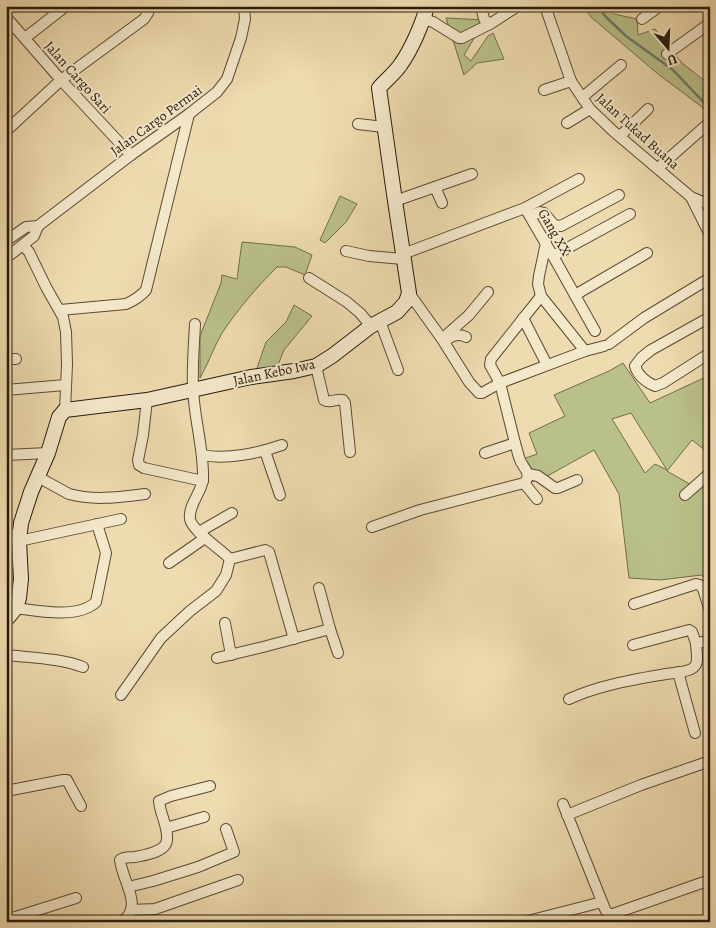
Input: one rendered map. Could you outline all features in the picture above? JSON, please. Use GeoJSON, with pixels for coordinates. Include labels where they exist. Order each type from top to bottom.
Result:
{"type":"FeatureCollection","features":[{"type":"Feature","properties":{"kind":"street"},"geometry":{"type":"LineString","coordinates":[[25,38],[66,6]]}},
{"type":"Feature","properties":{"kind":"street"},"geometry":{"type":"LineString","coordinates":[[6,131],[61,80],[142,21],[149,10],[149,6]]}},
{"type":"Feature","properties":{"kind":"street","name":"Jalan Cargo Permai"},"geometry":{"type":"LineString","coordinates":[[6,258],[34,236],[38,226],[217,92],[227,79],[241,38],[245,19],[244,6]]}},
{"type":"Feature","properties":{"kind":"street"},"geometry":{"type":"LineString","coordinates":[[481,6],[483,16],[490,24]]}},
{"type":"Feature","properties":{"kind":"street"},"geometry":{"type":"LineString","coordinates":[[518,6],[468,36],[459,38],[433,22],[426,13],[400,66],[379,88],[409,293],[469,382],[479,393],[485,392],[500,383],[585,351],[607,345],[644,318],[710,278]]}},
{"type":"Feature","properties":{"kind":"street","name":"Jalan Tukad Buana"},"geometry":{"type":"LineString","coordinates":[[545,6],[571,80],[590,109],[691,197],[710,205]]}},
{"type":"Feature","properties":{"kind":"street"},"geometry":{"type":"LineString","coordinates":[[642,20],[660,6]]}},
{"type":"Feature","properties":{"kind":"street","name":"Jalan Cargo Sari"},"geometry":{"type":"LineString","coordinates":[[6,17],[10,28],[25,38],[61,80],[131,155]]}},
{"type":"Feature","properties":{"kind":"street"},"geometry":{"type":"LineString","coordinates":[[667,54],[710,23]]}},
{"type":"Feature","properties":{"kind":"street"},"geometry":{"type":"LineString","coordinates":[[583,99],[621,64]]}},
{"type":"Feature","properties":{"kind":"street"},"geometry":{"type":"LineString","coordinates":[[544,90],[571,80]]}},
{"type":"Feature","properties":{"kind":"street"},"geometry":{"type":"LineString","coordinates":[[567,123],[590,109]]}},
{"type":"Feature","properties":{"kind":"street"},"geometry":{"type":"LineString","coordinates":[[620,136],[648,109]]}},
{"type":"Feature","properties":{"kind":"street"},"geometry":{"type":"LineString","coordinates":[[60,310],[126,304],[140,297],[146,290],[189,114]]}},
{"type":"Feature","properties":{"kind":"street"},"geometry":{"type":"LineString","coordinates":[[658,168],[710,122]]}},
{"type":"Feature","properties":{"kind":"street"},"geometry":{"type":"LineString","coordinates":[[358,124],[384,127]]}},
{"type":"Feature","properties":{"kind":"street"},"geometry":{"type":"LineString","coordinates":[[395,201],[472,174]]}},
{"type":"Feature","properties":{"kind":"street"},"geometry":{"type":"LineString","coordinates":[[528,212],[579,179]]}},
{"type":"Feature","properties":{"kind":"street"},"geometry":{"type":"LineString","coordinates":[[435,187],[442,203]]}},
{"type":"Feature","properties":{"kind":"street"},"geometry":{"type":"LineString","coordinates":[[528,212],[544,213],[554,226],[561,226],[619,195]]}},
{"type":"Feature","properties":{"kind":"street"},"geometry":{"type":"LineString","coordinates":[[691,197],[710,235]]}},
{"type":"Feature","properties":{"kind":"street","name":"Gang XX"},"geometry":{"type":"LineString","coordinates":[[403,256],[528,212],[595,331]]}},
{"type":"Feature","properties":{"kind":"street"},"geometry":{"type":"LineString","coordinates":[[553,256],[630,214]]}},
{"type":"Feature","properties":{"kind":"street","name":"Jalan Cargo Permai"},"geometry":{"type":"LineString","coordinates":[[6,241],[26,227],[38,226]]}},
{"type":"Feature","properties":{"kind":"street"},"geometry":{"type":"LineString","coordinates":[[546,243],[538,284],[540,296],[585,351]]}},
{"type":"Feature","properties":{"kind":"street"},"geometry":{"type":"LineString","coordinates":[[6,620],[16,608],[19,598],[21,579],[15,537],[22,523],[31,492],[48,453],[59,417],[65,410],[68,332],[64,317],[46,287],[29,252],[23,245]]}},
{"type":"Feature","properties":{"kind":"street"},"geometry":{"type":"LineString","coordinates":[[346,251],[369,256],[403,256]]}},
{"type":"Feature","properties":{"kind":"street"},"geometry":{"type":"LineString","coordinates":[[575,295],[647,253]]}},
{"type":"Feature","properties":{"kind":"street"},"geometry":{"type":"LineString","coordinates":[[309,278],[347,302],[376,324],[398,370]]}},
{"type":"Feature","properties":{"kind":"street"},"geometry":{"type":"LineString","coordinates":[[443,341],[469,315],[488,292]]}},
{"type":"Feature","properties":{"kind":"street","name":"Jalan Kebo Iwa"},"geometry":{"type":"LineString","coordinates":[[65,410],[147,400],[267,374],[316,366],[402,308],[409,293]]}},
{"type":"Feature","properties":{"kind":"street"},"geometry":{"type":"LineString","coordinates":[[538,499],[526,478],[525,468],[520,461],[500,383],[490,365],[490,359],[540,296]]}},
{"type":"Feature","properties":{"kind":"street"},"geometry":{"type":"LineString","coordinates":[[710,317],[651,350],[635,366],[643,379],[655,386],[663,383],[710,353]]}},
{"type":"Feature","properties":{"kind":"street"},"geometry":{"type":"LineString","coordinates":[[523,318],[547,365]]}},
{"type":"Feature","properties":{"kind":"street"},"geometry":{"type":"LineString","coordinates":[[195,324],[193,389],[202,455],[203,481],[192,507],[190,517],[192,524],[202,535],[230,559]]}},
{"type":"Feature","properties":{"kind":"street"},"geometry":{"type":"LineString","coordinates":[[443,341],[452,336],[466,337]]}},
{"type":"Feature","properties":{"kind":"street"},"geometry":{"type":"LineString","coordinates":[[316,366],[324,400],[327,402],[340,399],[345,403],[350,452]]}},
{"type":"Feature","properties":{"kind":"street"},"geometry":{"type":"LineString","coordinates":[[6,390],[65,385]]}},
{"type":"Feature","properties":{"kind":"street"},"geometry":{"type":"LineString","coordinates":[[147,400],[138,460],[139,465],[144,468],[203,481]]}},
{"type":"Feature","properties":{"kind":"street"},"geometry":{"type":"LineString","coordinates":[[485,453],[515,443]]}},
{"type":"Feature","properties":{"kind":"street"},"geometry":{"type":"LineString","coordinates":[[202,455],[222,456],[265,451],[282,445]]}},
{"type":"Feature","properties":{"kind":"street"},"geometry":{"type":"LineString","coordinates":[[265,451],[280,495]]}},
{"type":"Feature","properties":{"kind":"street"},"geometry":{"type":"LineString","coordinates":[[6,455],[48,453]]}},
{"type":"Feature","properties":{"kind":"street"},"geometry":{"type":"LineString","coordinates":[[685,496],[710,473]]}},
{"type":"Feature","properties":{"kind":"street"},"geometry":{"type":"LineString","coordinates":[[372,527],[420,510],[526,478],[538,476],[555,488],[577,480]]}},
{"type":"Feature","properties":{"kind":"street"},"geometry":{"type":"LineString","coordinates":[[38,477],[74,495],[103,498],[145,494]]}},
{"type":"Feature","properties":{"kind":"street"},"geometry":{"type":"LineString","coordinates":[[169,563],[232,513]]}},
{"type":"Feature","properties":{"kind":"street"},"geometry":{"type":"LineString","coordinates":[[15,537],[121,519]]}},
{"type":"Feature","properties":{"kind":"street"},"geometry":{"type":"LineString","coordinates":[[16,608],[45,612],[71,612],[92,606],[96,602],[106,553],[97,524]]}},
{"type":"Feature","properties":{"kind":"street"},"geometry":{"type":"LineString","coordinates":[[230,559],[265,550],[269,552],[294,639]]}},
{"type":"Feature","properties":{"kind":"street"},"geometry":{"type":"LineString","coordinates":[[121,695],[161,638],[216,590],[226,575],[230,559]]}},
{"type":"Feature","properties":{"kind":"street"},"geometry":{"type":"LineString","coordinates":[[634,604],[696,584],[704,589],[710,611]]}},
{"type":"Feature","properties":{"kind":"street"},"geometry":{"type":"LineString","coordinates":[[319,588],[338,653]]}},
{"type":"Feature","properties":{"kind":"street"},"geometry":{"type":"LineString","coordinates":[[224,623],[231,655]]}},
{"type":"Feature","properties":{"kind":"street"},"geometry":{"type":"LineString","coordinates":[[217,658],[330,629]]}},
{"type":"Feature","properties":{"kind":"street"},"geometry":{"type":"LineString","coordinates":[[569,699],[596,688],[689,670],[696,665],[696,643],[692,632],[689,630],[633,645]]}},
{"type":"Feature","properties":{"kind":"street"},"geometry":{"type":"LineString","coordinates":[[696,643],[710,641]]}},
{"type":"Feature","properties":{"kind":"street"},"geometry":{"type":"LineString","coordinates":[[6,655],[55,660],[83,667]]}},
{"type":"Feature","properties":{"kind":"street"},"geometry":{"type":"LineString","coordinates":[[678,672],[694,733]]}},
{"type":"Feature","properties":{"kind":"street"},"geometry":{"type":"LineString","coordinates":[[567,815],[641,785],[710,762]]}},
{"type":"Feature","properties":{"kind":"street"},"geometry":{"type":"LineString","coordinates":[[6,791],[67,780],[81,806]]}},
{"type":"Feature","properties":{"kind":"street"},"geometry":{"type":"LineString","coordinates":[[121,922],[130,915],[132,902],[120,860],[124,857],[136,857],[163,849],[167,843],[167,836],[160,801],[171,796],[210,786]]}},
{"type":"Feature","properties":{"kind":"street"},"geometry":{"type":"LineString","coordinates":[[563,804],[608,914],[613,914],[710,880]]}},
{"type":"Feature","properties":{"kind":"street"},"geometry":{"type":"LineString","coordinates":[[166,828],[204,817]]}},
{"type":"Feature","properties":{"kind":"street"},"geometry":{"type":"LineString","coordinates":[[128,887],[198,867],[234,852],[226,829]]}},
{"type":"Feature","properties":{"kind":"street"},"geometry":{"type":"LineString","coordinates":[[131,910],[155,909],[238,880]]}},
{"type":"Feature","properties":{"kind":"street"},"geometry":{"type":"LineString","coordinates":[[6,920],[76,898]]}},
{"type":"Feature","properties":{"kind":"street"},"geometry":{"type":"LineString","coordinates":[[524,922],[602,902]]}},
{"type":"Feature","properties":{"kind":"green space"},"geometry":{"type":"Polygon","coordinates":[[[583,6],[608,6],[614,14],[637,19],[638,35],[655,29],[682,63],[710,85],[710,113],[658,74],[591,17],[583,6]]]}},
{"type":"Feature","properties":{"kind":"green space"},"geometry":{"type":"Polygon","coordinates":[[[446,18],[485,20],[464,55],[471,61],[488,36],[493,33],[504,59],[477,63],[464,75],[446,18]]]}},
{"type":"Feature","properties":{"kind":"green space"},"geometry":{"type":"Polygon","coordinates":[[[340,196],[357,204],[346,222],[325,243],[320,240],[340,196]]]}},
{"type":"Feature","properties":{"kind":"green space"},"geometry":{"type":"Polygon","coordinates":[[[242,242],[295,247],[312,255],[305,275],[286,267],[277,267],[262,282],[222,333],[200,378],[200,336],[221,283],[222,275],[237,279],[242,242]]]}},
{"type":"Feature","properties":{"kind":"green space"},"geometry":{"type":"Polygon","coordinates":[[[294,305],[312,316],[284,350],[276,370],[255,374],[266,342],[286,322],[294,305]]]}},
{"type":"Feature","properties":{"kind":"green space"},"geometry":{"type":"Polygon","coordinates":[[[623,363],[650,403],[710,375],[710,454],[692,440],[667,471],[693,486],[710,476],[710,584],[702,575],[660,580],[629,578],[619,494],[594,450],[542,479],[527,483],[523,459],[537,454],[529,433],[565,416],[554,395],[623,363]],[[631,413],[612,419],[645,473],[655,464],[667,470],[631,413]]]}},
{"type":"Feature","properties":{"kind":"waterway"},"geometry":{"type":"LineString","coordinates":[[597,6],[626,36],[673,70],[710,109]]}}]}
